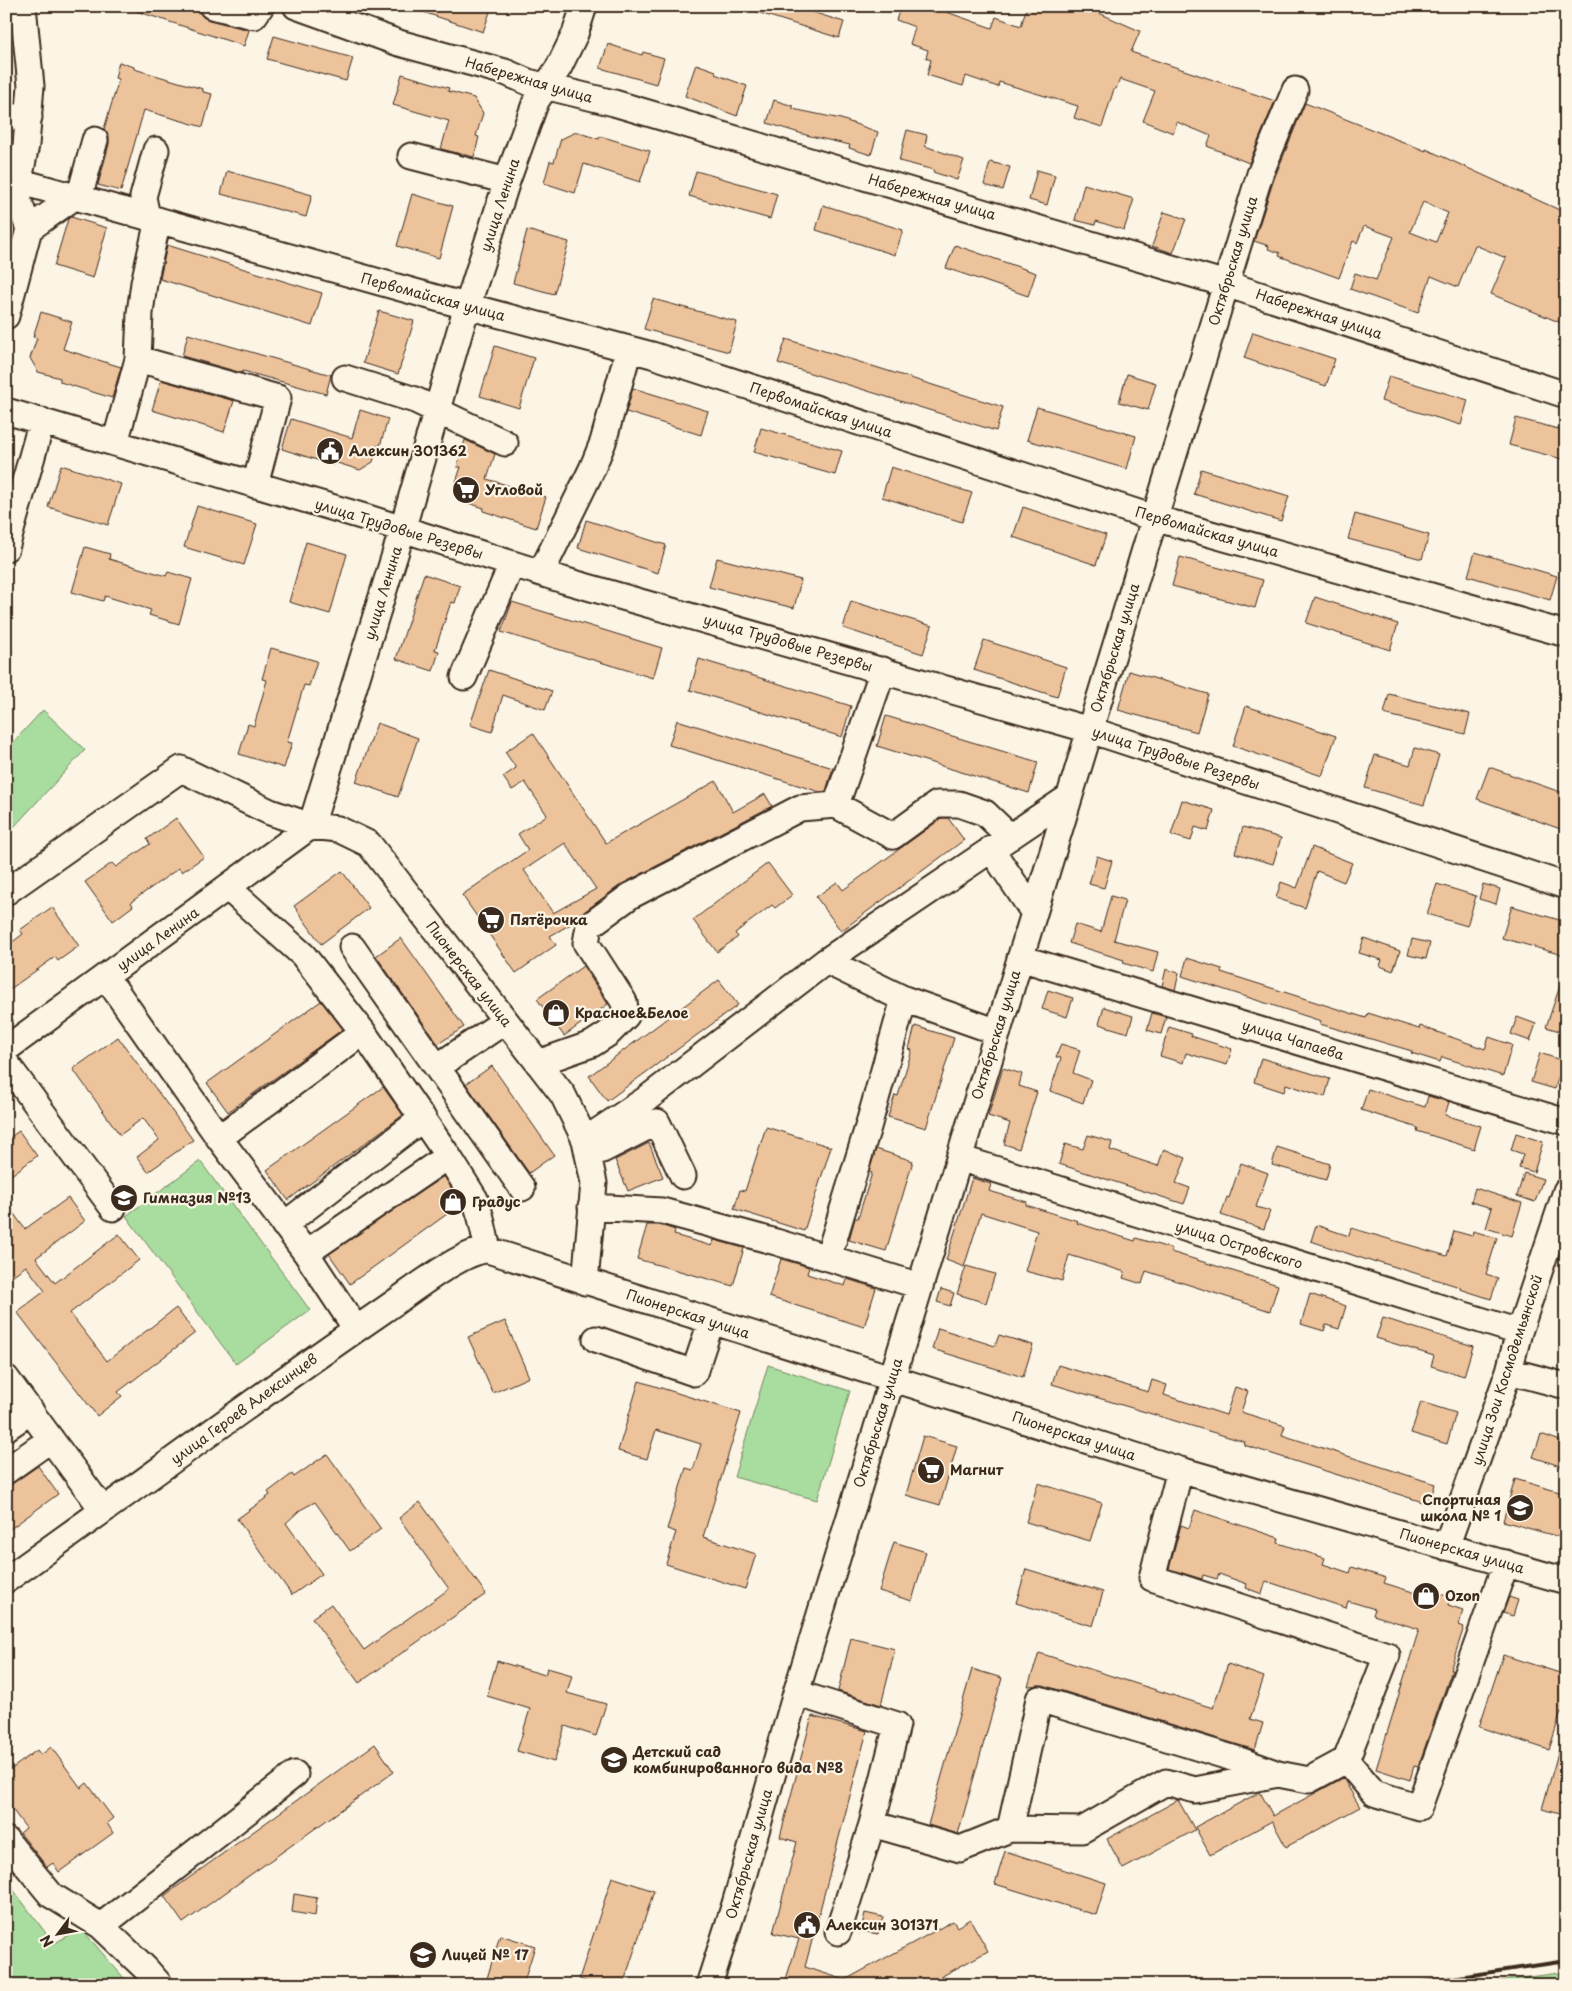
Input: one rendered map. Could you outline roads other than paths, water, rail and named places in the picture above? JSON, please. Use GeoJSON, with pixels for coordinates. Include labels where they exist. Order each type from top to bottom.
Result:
{"type":"FeatureCollection","features":[{"type":"Feature","properties":{"kind":"street"},"geometry":{"type":"LineString","coordinates":[[6,316],[29,230],[18,202],[18,182],[26,145],[18,117],[32,86],[23,6]]}},
{"type":"Feature","properties":{"kind":"street"},"geometry":{"type":"LineString","coordinates":[[212,6],[254,16],[261,6]]}},
{"type":"Feature","properties":{"kind":"street","name":"Набережная улица"},"geometry":{"type":"LineString","coordinates":[[296,6],[399,43],[505,72],[528,82],[614,103],[1226,284],[1566,394]]}},
{"type":"Feature","properties":{"kind":"street","name":"улица Ленина"},"geometry":{"type":"LineString","coordinates":[[6,1049],[311,826],[402,530],[468,306],[508,181],[536,101],[558,67],[575,34],[584,6]]}},
{"type":"Feature","properties":{"kind":"street","name":"Октябрьская улица"},"geometry":{"type":"LineString","coordinates":[[709,1985],[735,1904],[796,1693],[1260,174],[1295,90]]}},
{"type":"Feature","properties":{"kind":"street"},"geometry":{"type":"LineString","coordinates":[[29,230],[76,197],[96,140]]}},
{"type":"Feature","properties":{"kind":"street"},"geometry":{"type":"LineString","coordinates":[[115,443],[138,359],[140,313],[152,219],[143,197],[156,150]]}},
{"type":"Feature","properties":{"kind":"street"},"geometry":{"type":"LineString","coordinates":[[411,156],[508,181]]}},
{"type":"Feature","properties":{"kind":"street","name":"Первомайская улица"},"geometry":{"type":"LineString","coordinates":[[18,182],[629,349],[1154,518],[1566,634]]}},
{"type":"Feature","properties":{"kind":"street"},"geometry":{"type":"LineString","coordinates":[[540,573],[592,469],[603,442],[629,349]]}},
{"type":"Feature","properties":{"kind":"street"},"geometry":{"type":"LineString","coordinates":[[138,359],[278,398],[255,485]]}},
{"type":"Feature","properties":{"kind":"street"},"geometry":{"type":"LineString","coordinates":[[345,378],[415,400],[505,443]]}},
{"type":"Feature","properties":{"kind":"street","name":"улица Трудовые Резервы"},"geometry":{"type":"LineString","coordinates":[[6,411],[540,573],[1090,730],[1566,886]]}},
{"type":"Feature","properties":{"kind":"street"},"geometry":{"type":"LineString","coordinates":[[6,548],[42,421]]}},
{"type":"Feature","properties":{"kind":"street"},"geometry":{"type":"LineString","coordinates":[[464,676],[512,564]]}},
{"type":"Feature","properties":{"kind":"street"},"geometry":{"type":"LineString","coordinates":[[836,805],[883,670]]}},
{"type":"Feature","properties":{"kind":"street","name":"Пионерская улица"},"geometry":{"type":"LineString","coordinates":[[6,892],[181,769],[270,812],[311,826],[338,829],[369,844],[563,1095],[587,1147],[594,1183],[585,1282]]}},
{"type":"Feature","properties":{"kind":"street"},"geometry":{"type":"LineString","coordinates":[[587,1147],[826,961],[1069,798]]}},
{"type":"Feature","properties":{"kind":"street"},"geometry":{"type":"LineString","coordinates":[[538,1062],[592,1044],[609,1033],[626,1016],[624,1002],[586,943],[589,926],[630,896],[800,808],[836,805],[893,836],[937,804],[959,804],[985,813],[1034,913]]}},
{"type":"Feature","properties":{"kind":"street"},"geometry":{"type":"LineString","coordinates":[[228,888],[303,955],[363,1032],[423,1118],[475,1199],[488,1250]]}},
{"type":"Feature","properties":{"kind":"street"},"geometry":{"type":"LineString","coordinates":[[352,947],[522,1188]]}},
{"type":"Feature","properties":{"kind":"street","name":"улица Чапаева"},"geometry":{"type":"LineString","coordinates":[[1020,958],[1566,1122]]}},
{"type":"Feature","properties":{"kind":"street"},"geometry":{"type":"LineString","coordinates":[[826,961],[904,999],[998,1032]]}},
{"type":"Feature","properties":{"kind":"street"},"geometry":{"type":"LineString","coordinates":[[106,977],[219,1138],[306,1253],[356,1329]]}},
{"type":"Feature","properties":{"kind":"street"},"geometry":{"type":"LineString","coordinates":[[828,1258],[904,999]]}},
{"type":"Feature","properties":{"kind":"street"},"geometry":{"type":"LineString","coordinates":[[437,1067],[505,1021]]}},
{"type":"Feature","properties":{"kind":"street"},"geometry":{"type":"LineString","coordinates":[[219,1138],[363,1032]]}},
{"type":"Feature","properties":{"kind":"street"},"geometry":{"type":"LineString","coordinates":[[6,1063],[114,1208]]}},
{"type":"Feature","properties":{"kind":"street"},"geometry":{"type":"LineString","coordinates":[[284,1225],[423,1118]]}},
{"type":"Feature","properties":{"kind":"street"},"geometry":{"type":"LineString","coordinates":[[587,1147],[602,1150],[657,1122],[683,1176]]}},
{"type":"Feature","properties":{"kind":"street"},"geometry":{"type":"LineString","coordinates":[[306,1253],[448,1156]]}},
{"type":"Feature","properties":{"kind":"street","name":"улица Островского"},"geometry":{"type":"LineString","coordinates":[[959,1158],[1519,1332]]}},
{"type":"Feature","properties":{"kind":"street","name":"улица Зои Космодемьянской"},"geometry":{"type":"LineString","coordinates":[[1446,1548],[1509,1371],[1519,1332],[1566,1192]]}},
{"type":"Feature","properties":{"kind":"street"},"geometry":{"type":"LineString","coordinates":[[591,1207],[662,1211],[920,1286]]}},
{"type":"Feature","properties":{"kind":"street","name":"улица Героев Алексинцев"},"geometry":{"type":"LineString","coordinates":[[6,1580],[356,1329],[458,1259],[478,1250],[488,1250]]}},
{"type":"Feature","properties":{"kind":"street","name":"Пионерская улица"},"geometry":{"type":"LineString","coordinates":[[488,1250],[1180,1470],[1446,1548],[1506,1563],[1566,1582]]}},
{"type":"Feature","properties":{"kind":"street"},"geometry":{"type":"LineString","coordinates":[[596,1339],[694,1372],[712,1322]]}},
{"type":"Feature","properties":{"kind":"street"},"geometry":{"type":"LineString","coordinates":[[1509,1371],[1566,1386]]}},
{"type":"Feature","properties":{"kind":"street"},"geometry":{"type":"LineString","coordinates":[[6,1378],[103,1510]]}},
{"type":"Feature","properties":{"kind":"street"},"geometry":{"type":"LineString","coordinates":[[6,1428],[31,1411]]}},
{"type":"Feature","properties":{"kind":"street"},"geometry":{"type":"LineString","coordinates":[[6,1471],[51,1439]]}},
{"type":"Feature","properties":{"kind":"street"},"geometry":{"type":"LineString","coordinates":[[1010,1829],[1039,1698],[1278,1774],[1309,1780],[1346,1760],[1387,1655],[1152,1578],[1180,1470]]}},
{"type":"Feature","properties":{"kind":"street"},"geometry":{"type":"LineString","coordinates":[[1346,1760],[1374,1793],[1419,1807],[1506,1563]]}},
{"type":"Feature","properties":{"kind":"street"},"geometry":{"type":"LineString","coordinates":[[796,1693],[897,1724],[872,1824],[838,1932]]}},
{"type":"Feature","properties":{"kind":"street"},"geometry":{"type":"LineString","coordinates":[[101,1926],[295,1774]]}},
{"type":"Feature","properties":{"kind":"street"},"geometry":{"type":"LineString","coordinates":[[872,1824],[960,1849],[1010,1829],[1082,1830],[1166,1782],[1195,1790],[1278,1774]]}},
{"type":"Feature","properties":{"kind":"street"},"geometry":{"type":"LineString","coordinates":[[6,1840],[51,1895],[101,1926],[160,1985]]}},
{"type":"Feature","properties":{"kind":"railway"},"geometry":{"type":"LineString","coordinates":[[1406,1985],[1566,1961]]}},
{"type":"Feature","properties":{"kind":"place","name":"Алексин 301362"},"geometry":{"type":"Point","coordinates":[330,451]}},
{"type":"Feature","properties":{"kind":"place","name":"Угловой"},"geometry":{"type":"Point","coordinates":[466,490]}},
{"type":"Feature","properties":{"kind":"place","name":"Пятёрочка"},"geometry":{"type":"Point","coordinates":[491,920]}},
{"type":"Feature","properties":{"kind":"place","name":"Красное&Белое"},"geometry":{"type":"Point","coordinates":[556,1013]}},
{"type":"Feature","properties":{"kind":"place","name":"Гимназия №13"},"geometry":{"type":"Point","coordinates":[124,1198]}},
{"type":"Feature","properties":{"kind":"place","name":"Градус"},"geometry":{"type":"Point","coordinates":[453,1202]}},
{"type":"Feature","properties":{"kind":"place","name":"Магнит"},"geometry":{"type":"Point","coordinates":[931,1470]}},
{"type":"Feature","properties":{"kind":"place","name":"Спортиная школа № 1"},"geometry":{"type":"Point","coordinates":[1520,1508]}},
{"type":"Feature","properties":{"kind":"place","name":"Ozon"},"geometry":{"type":"Point","coordinates":[1426,1596]}},
{"type":"Feature","properties":{"kind":"place","name":"Детский сад комбинированного вида №8"},"geometry":{"type":"Point","coordinates":[614,1760]}},
{"type":"Feature","properties":{"kind":"place","name":"Алексин 301371"},"geometry":{"type":"Point","coordinates":[807,1925]}},
{"type":"Feature","properties":{"kind":"place","name":"Лицей № 17"},"geometry":{"type":"Point","coordinates":[423,1955]}}]}
